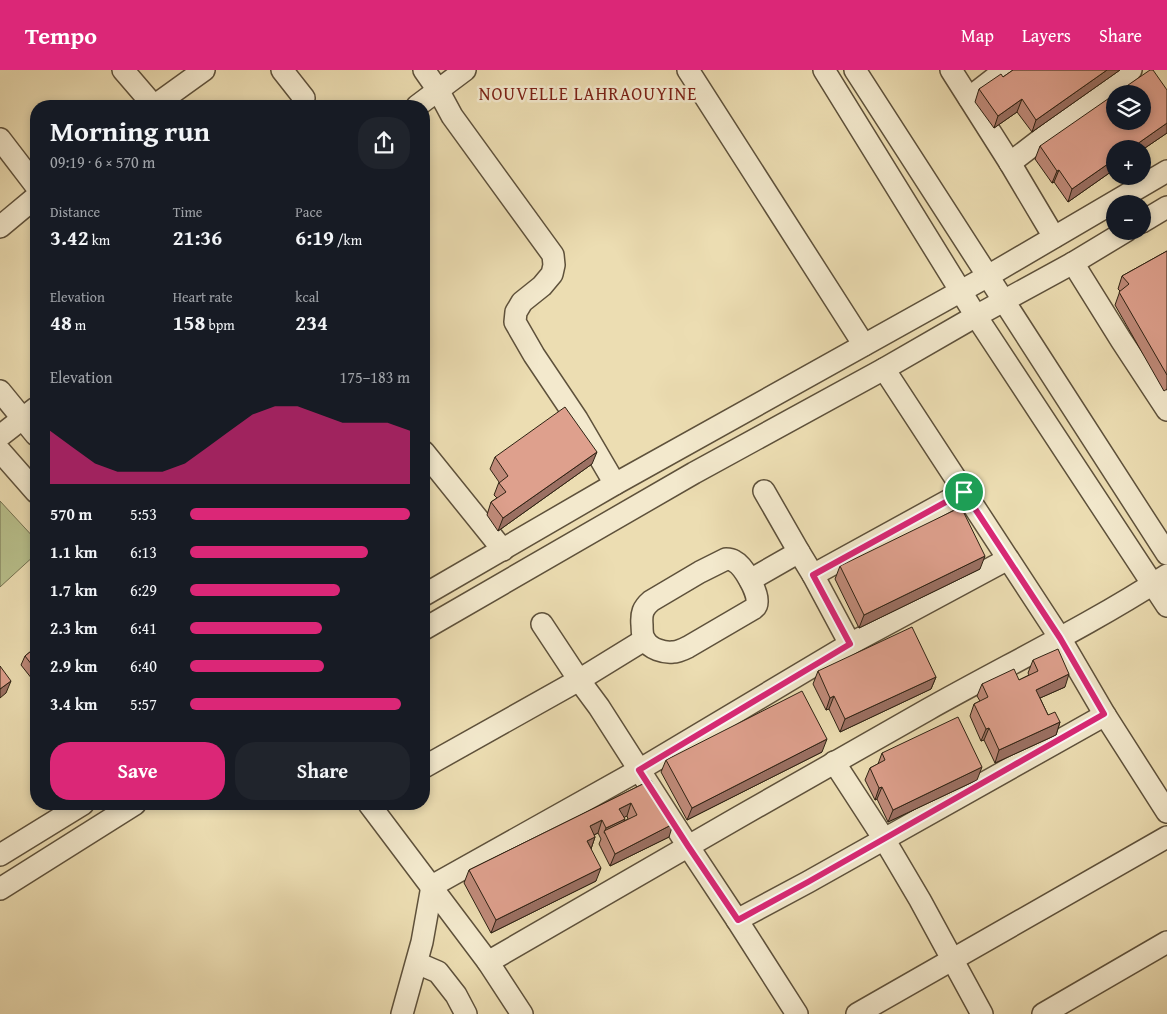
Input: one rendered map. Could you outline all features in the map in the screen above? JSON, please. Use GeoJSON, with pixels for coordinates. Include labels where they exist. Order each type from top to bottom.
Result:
{"type":"FeatureCollection","features":[{"type":"Feature","properties":{"kind":"street"},"geometry":{"type":"LineString","coordinates":[[122,70],[149,100]]}},
{"type":"Feature","properties":{"kind":"street"},"geometry":{"type":"LineString","coordinates":[[162,100],[204,70]]}},
{"type":"Feature","properties":{"kind":"street"},"geometry":{"type":"LineString","coordinates":[[282,70],[304,98]]}},
{"type":"Feature","properties":{"kind":"street"},"geometry":{"type":"LineString","coordinates":[[424,70],[438,90],[452,116],[553,255],[554,265],[552,274],[542,286],[522,302],[516,312],[515,322],[534,355],[577,419],[615,484]]}},
{"type":"Feature","properties":{"kind":"street"},"geometry":{"type":"LineString","coordinates":[[424,100],[465,70]]}},
{"type":"Feature","properties":{"kind":"street"},"geometry":{"type":"LineString","coordinates":[[688,70],[864,345]]}},
{"type":"Feature","properties":{"kind":"street"},"geometry":{"type":"LineString","coordinates":[[824,70],[976,316],[1160,580],[1167,606]]}},
{"type":"Feature","properties":{"kind":"street"},"geometry":{"type":"LineString","coordinates":[[855,70],[1167,554]]}},
{"type":"Feature","properties":{"kind":"street"},"geometry":{"type":"LineString","coordinates":[[951,70],[1054,237]]}},
{"type":"Feature","properties":{"kind":"street"},"geometry":{"type":"LineString","coordinates":[[969,98],[1005,70]]}},
{"type":"Feature","properties":{"kind":"street"},"geometry":{"type":"LineString","coordinates":[[1010,163],[1131,70]]}},
{"type":"Feature","properties":{"kind":"street"},"geometry":{"type":"LineString","coordinates":[[0,139],[30,178]]}},
{"type":"Feature","properties":{"kind":"street"},"geometry":{"type":"LineString","coordinates":[[430,592],[615,484],[988,276],[1167,171]]}},
{"type":"Feature","properties":{"kind":"street"},"geometry":{"type":"LineString","coordinates":[[0,227],[30,202]]}},
{"type":"Feature","properties":{"kind":"street"},"geometry":{"type":"LineString","coordinates":[[1151,217],[1167,207]]}},
{"type":"Feature","properties":{"kind":"street"},"geometry":{"type":"LineString","coordinates":[[430,625],[694,473],[1004,302],[1111,240]]}},
{"type":"Feature","properties":{"kind":"street"},"geometry":{"type":"LineString","coordinates":[[1073,263],[1166,408]]}},
{"type":"Feature","properties":{"kind":"street"},"geometry":{"type":"LineString","coordinates":[[884,369],[1060,638],[1104,714],[1167,812]]}},
{"type":"Feature","properties":{"kind":"street"},"geometry":{"type":"LineString","coordinates":[[0,391],[30,419]]}},
{"type":"Feature","properties":{"kind":"street"},"geometry":{"type":"LineString","coordinates":[[0,436],[30,422]]}},
{"type":"Feature","properties":{"kind":"street"},"geometry":{"type":"LineString","coordinates":[[0,451],[30,485]]}},
{"type":"Feature","properties":{"kind":"street"},"geometry":{"type":"LineString","coordinates":[[430,459],[503,550]]}},
{"type":"Feature","properties":{"kind":"street"},"geometry":{"type":"LineString","coordinates":[[764,492],[813,575],[850,644]]}},
{"type":"Feature","properties":{"kind":"street"},"geometry":{"type":"LineString","coordinates":[[813,575],[964,492]]}},
{"type":"Feature","properties":{"kind":"street"},"geometry":{"type":"LineString","coordinates":[[750,580],[799,552]]}},
{"type":"Feature","properties":{"kind":"street"},"geometry":{"type":"LineString","coordinates":[[730,559],[737,563],[750,580],[756,597],[756,606],[703,639],[688,647],[672,652],[658,650],[644,640],[641,620],[644,607],[700,572],[722,560],[730,559]]}},
{"type":"Feature","properties":{"kind":"street"},"geometry":{"type":"LineString","coordinates":[[432,886],[639,770],[850,644],[1008,559]]}},
{"type":"Feature","properties":{"kind":"street"},"geometry":{"type":"LineString","coordinates":[[488,962],[834,762],[1103,614],[1160,580]]}},
{"type":"Feature","properties":{"kind":"street"},"geometry":{"type":"LineString","coordinates":[[542,624],[599,707],[797,1014]]}},
{"type":"Feature","properties":{"kind":"street"},"geometry":{"type":"LineString","coordinates":[[430,764],[579,680],[644,640]]}},
{"type":"Feature","properties":{"kind":"street"},"geometry":{"type":"LineString","coordinates":[[738,920],[1104,714]]}},
{"type":"Feature","properties":{"kind":"street"},"geometry":{"type":"LineString","coordinates":[[834,762],[884,839],[920,900],[982,1014]]}},
{"type":"Feature","properties":{"kind":"street"},"geometry":{"type":"LineString","coordinates":[[0,856],[74,810]]}},
{"type":"Feature","properties":{"kind":"street"},"geometry":{"type":"LineString","coordinates":[[0,889],[125,810]]}},
{"type":"Feature","properties":{"kind":"street"},"geometry":{"type":"LineString","coordinates":[[373,810],[488,962],[522,1014]]}},
{"type":"Feature","properties":{"kind":"street"},"geometry":{"type":"LineString","coordinates":[[857,1014],[1167,837]]}},
{"type":"Feature","properties":{"kind":"street"},"geometry":{"type":"LineString","coordinates":[[402,1014],[422,942],[432,886]]}},
{"type":"Feature","properties":{"kind":"street"},"geometry":{"type":"LineString","coordinates":[[1043,1014],[1167,942]]}},
{"type":"Feature","properties":{"kind":"street"},"geometry":{"type":"LineString","coordinates":[[416,963],[438,972],[456,994],[466,1014]]}},
{"type":"Feature","properties":{"kind":"green space"},"geometry":{"type":"Polygon","coordinates":[[[0,501],[30,534],[30,560],[0,587],[0,501]]]}},
{"type":"Feature","properties":{"kind":"building"},"geometry":{"type":"Polygon","coordinates":[[[1013,70],[1107,70],[1036,120],[1022,99],[998,116],[979,89],[1001,74],[1003,77],[1013,70]]]}},
{"type":"Feature","properties":{"kind":"building"},"geometry":{"type":"Polygon","coordinates":[[[1150,70],[1153,70],[1167,90],[1167,123],[1143,140],[1106,140],[1106,165],[1072,189],[1040,146],[1106,100],[1106,130],[1151,130],[1151,85],[1128,85],[1150,70]]]}},
{"type":"Feature","properties":{"kind":"building"},"geometry":{"type":"Polygon","coordinates":[[[1167,251],[1167,375],[1119,292],[1129,284],[1122,276],[1167,251]]]}},
{"type":"Feature","properties":{"kind":"building"},"geometry":{"type":"Polygon","coordinates":[[[565,407],[597,452],[503,518],[491,502],[506,492],[499,483],[508,476],[495,457],[565,407]]]}},
{"type":"Feature","properties":{"kind":"building"},"geometry":{"type":"Polygon","coordinates":[[[961,507],[985,556],[864,615],[840,566],[961,507]]]}},
{"type":"Feature","properties":{"kind":"building"},"geometry":{"type":"Polygon","coordinates":[[[912,627],[936,677],[845,719],[834,696],[830,698],[818,671],[912,627]]]}},
{"type":"Feature","properties":{"kind":"building"},"geometry":{"type":"Polygon","coordinates":[[[1058,649],[1069,674],[1036,690],[1048,715],[1055,712],[1060,722],[999,750],[989,728],[986,729],[974,704],[988,697],[982,684],[1014,669],[1019,680],[1038,671],[1033,660],[1058,649]]]}},
{"type":"Feature","properties":{"kind":"building"},"geometry":{"type":"Polygon","coordinates":[[[30,652],[30,662],[25,656],[30,652]]]}},
{"type":"Feature","properties":{"kind":"building"},"geometry":{"type":"Polygon","coordinates":[[[0,666],[11,681],[0,689],[0,666]]]}},
{"type":"Feature","properties":{"kind":"building"},"geometry":{"type":"Polygon","coordinates":[[[802,691],[827,739],[692,808],[666,760],[802,691]]]}},
{"type":"Feature","properties":{"kind":"building"},"geometry":{"type":"Polygon","coordinates":[[[958,717],[982,767],[893,810],[882,787],[879,788],[870,768],[885,760],[882,753],[958,717]]]}},
{"type":"Feature","properties":{"kind":"building"},"geometry":{"type":"Polygon","coordinates":[[[651,780],[673,824],[615,854],[604,831],[637,815],[631,803],[619,809],[625,819],[606,828],[602,820],[590,826],[595,837],[587,841],[601,868],[496,920],[469,870],[651,780]]]}},
{"type":"Feature","properties":{"kind":"district","name":"NOUVELLE LAHRAOUYINE"},"geometry":{"type":"Point","coordinates":[588,93]}},
{"type":"Feature","properties":{"kind":"route"},"geometry":{"type":"LineString","coordinates":[[964,492],[1060,638],[1104,714],[738,920],[639,770],[850,644],[813,575],[964,492]]}}]}
